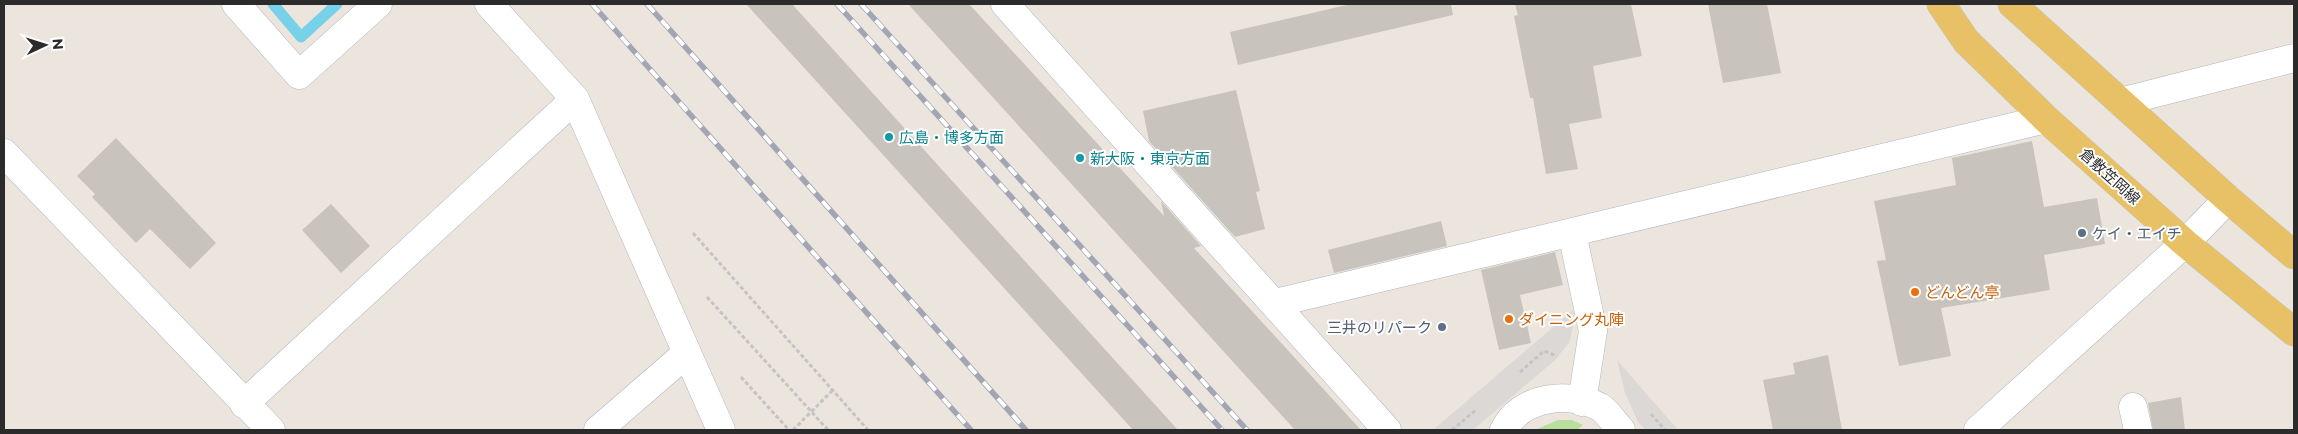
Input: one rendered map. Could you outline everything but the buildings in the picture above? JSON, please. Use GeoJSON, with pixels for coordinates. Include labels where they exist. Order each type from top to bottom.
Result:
{"type":"FeatureCollection","features":[{"type":"Feature","properties":{"kind":"main road","name":"倉敷笠岡線"},"geometry":{"type":"LineString","coordinates":[[1941,4],[1966,41],[2046,119],[2185,243],[2294,332]]}},
{"type":"Feature","properties":{"kind":"main road"},"geometry":{"type":"LineString","coordinates":[[2012,4],[2228,199],[2294,255]]}},
{"type":"Feature","properties":{"kind":"street"},"geometry":{"type":"LineString","coordinates":[[236,4],[299,75],[378,4]]}},
{"type":"Feature","properties":{"kind":"street"},"geometry":{"type":"LineString","coordinates":[[489,4],[575,99],[721,430]]}},
{"type":"Feature","properties":{"kind":"street"},"geometry":{"type":"LineString","coordinates":[[1005,4],[1387,430]]}},
{"type":"Feature","properties":{"kind":"street"},"geometry":{"type":"LineString","coordinates":[[2120,102],[2294,58]]}},
{"type":"Feature","properties":{"kind":"street"},"geometry":{"type":"LineString","coordinates":[[244,404],[575,99]]}},
{"type":"Feature","properties":{"kind":"street"},"geometry":{"type":"LineString","coordinates":[[1275,304],[2046,119]]}},
{"type":"Feature","properties":{"kind":"street"},"geometry":{"type":"LineString","coordinates":[[4,153],[271,430]]}},
{"type":"Feature","properties":{"kind":"street"},"geometry":{"type":"LineString","coordinates":[[1978,430],[2185,243],[2228,199]]}},
{"type":"Feature","properties":{"kind":"street"},"geometry":{"type":"LineString","coordinates":[[1572,233],[1593,331],[1582,402]]}},
{"type":"Feature","properties":{"kind":"street"},"geometry":{"type":"LineString","coordinates":[[598,430],[687,353]]}},
{"type":"Feature","properties":{"kind":"street"},"geometry":{"type":"LineString","coordinates":[[1504,430],[1520,410],[1539,401],[1567,397],[1601,408],[1620,430]]}},
{"type":"Feature","properties":{"kind":"path"},"geometry":{"type":"LineString","coordinates":[[693,232],[868,430]]}},
{"type":"Feature","properties":{"kind":"path"},"geometry":{"type":"LineString","coordinates":[[707,297],[828,430]]}},
{"type":"Feature","properties":{"kind":"path"},"geometry":{"type":"LineString","coordinates":[[741,377],[788,430]]}},
{"type":"Feature","properties":{"kind":"path"},"geometry":{"type":"LineString","coordinates":[[793,430],[833,390]]}},
{"type":"Feature","properties":{"kind":"green space"},"geometry":{"type":"Polygon","coordinates":[[[1558,420],[1572,420],[1583,425],[1577,430],[1535,430],[1558,420]]]}},
{"type":"Feature","properties":{"kind":"shaded area"},"geometry":{"type":"Polygon","coordinates":[[[1573,310],[1574,322],[1569,343],[1554,361],[1473,430],[1433,430],[1573,310]]]}},
{"type":"Feature","properties":{"kind":"shaded area"},"geometry":{"type":"Polygon","coordinates":[[[1617,360],[1678,430],[1646,430],[1638,422],[1625,393],[1617,360]]]}},
{"type":"Feature","properties":{"kind":"waterway"},"geometry":{"type":"LineString","coordinates":[[273,4],[301,37],[337,4]]}},
{"type":"Feature","properties":{"kind":"railway"},"geometry":{"type":"LineString","coordinates":[[592,4],[971,430]]}},
{"type":"Feature","properties":{"kind":"railway"},"geometry":{"type":"LineString","coordinates":[[647,4],[1026,430]]}},
{"type":"Feature","properties":{"kind":"railway"},"geometry":{"type":"LineString","coordinates":[[837,4],[1222,430]]}},
{"type":"Feature","properties":{"kind":"railway"},"geometry":{"type":"LineString","coordinates":[[861,4],[1247,430]]}},
{"type":"Feature","properties":{"kind":"place","name":"広島・博多方面"},"geometry":{"type":"Point","coordinates":[889,137]}},
{"type":"Feature","properties":{"kind":"place","name":"新大阪・東京方面"},"geometry":{"type":"Point","coordinates":[1080,158]}},
{"type":"Feature","properties":{"kind":"place","name":"ケイ・エイチ"},"geometry":{"type":"Point","coordinates":[2082,233]}},
{"type":"Feature","properties":{"kind":"place","name":"どんどん亭"},"geometry":{"type":"Point","coordinates":[1915,292]}},
{"type":"Feature","properties":{"kind":"place","name":"ダイニング丸陣"},"geometry":{"type":"Point","coordinates":[1509,319]}},
{"type":"Feature","properties":{"kind":"place","name":"三井のリパーク"},"geometry":{"type":"Point","coordinates":[1442,327]}}]}
